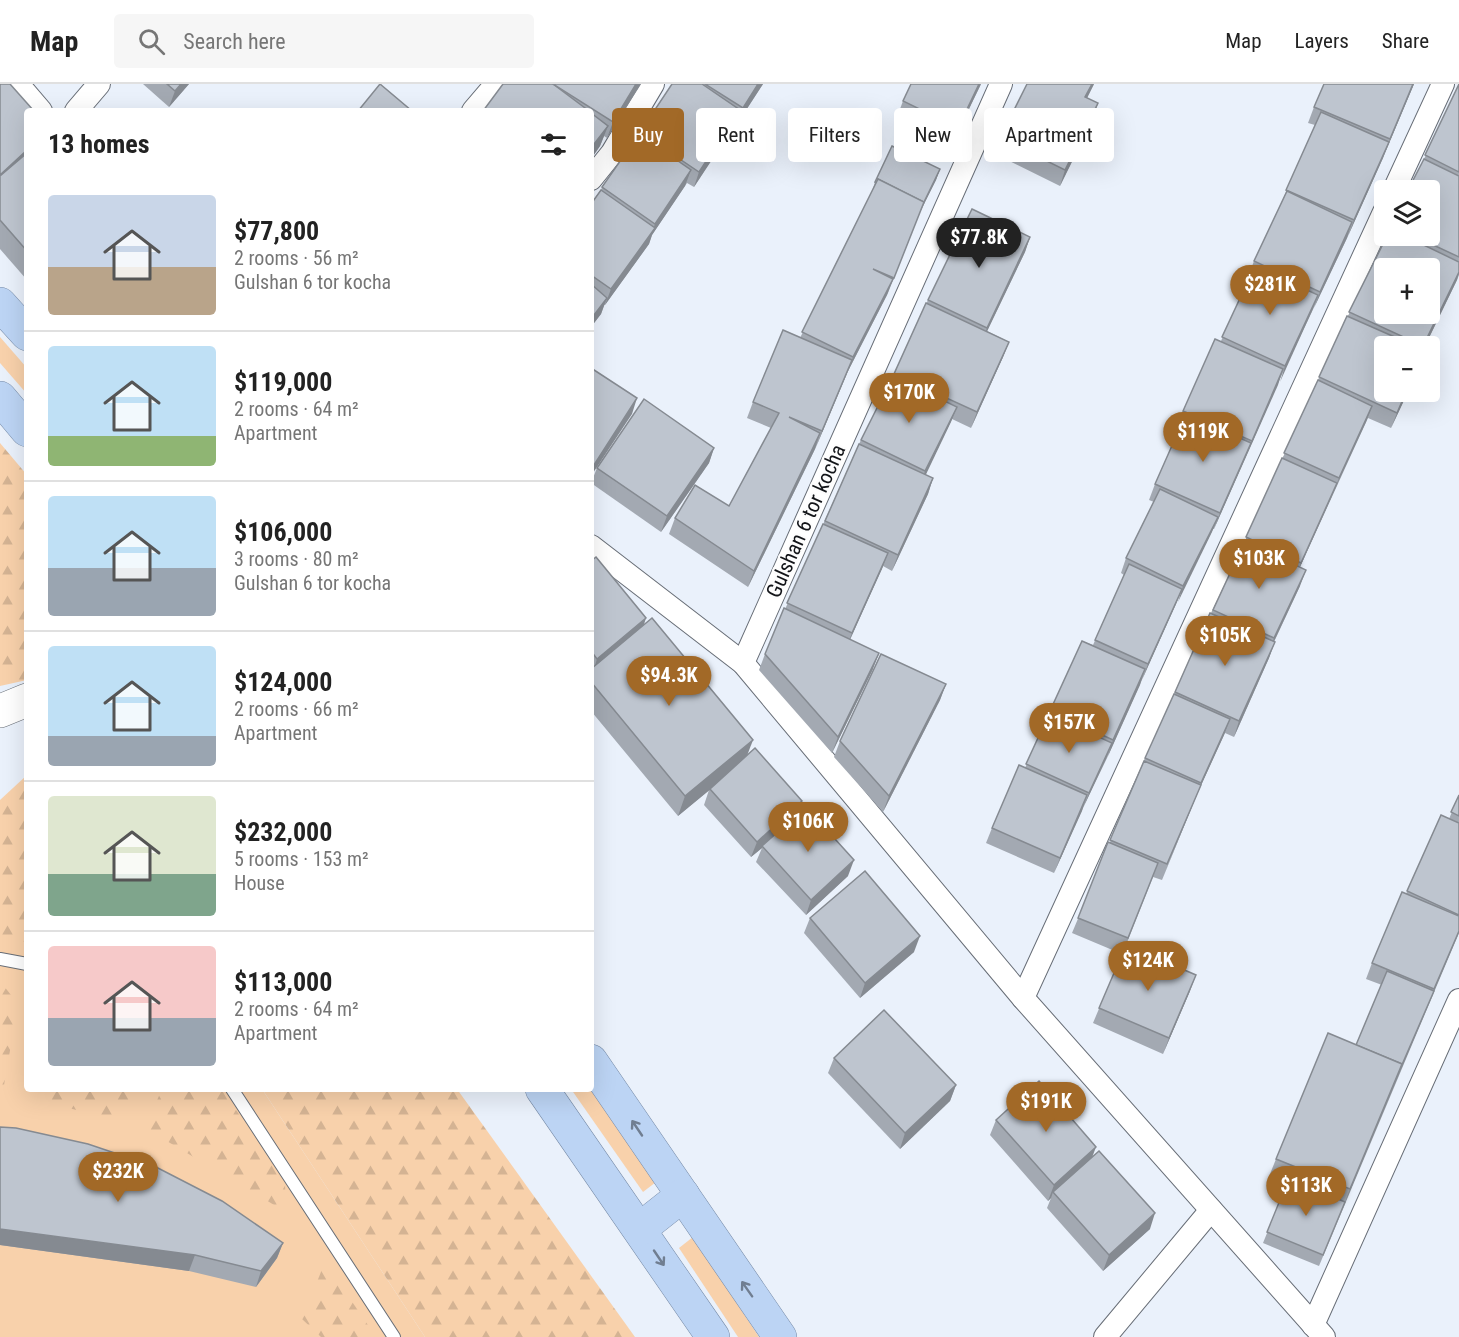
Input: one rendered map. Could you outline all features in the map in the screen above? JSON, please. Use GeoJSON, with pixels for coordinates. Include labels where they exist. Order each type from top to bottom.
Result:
{"type":"FeatureCollection","features":[{"type":"Feature","properties":{"kind":"highway"},"geometry":{"type":"LineString","coordinates":[[0,304],[24,331]]}},
{"type":"Feature","properties":{"kind":"highway"},"geometry":{"type":"LineString","coordinates":[[0,398],[24,426]]}},
{"type":"Feature","properties":{"kind":"highway"},"geometry":{"type":"LineString","coordinates":[[594,1065],[780,1337]]}},
{"type":"Feature","properties":{"kind":"highway"},"geometry":{"type":"LineString","coordinates":[[544,1092],[713,1337]]}},
{"type":"Feature","properties":{"kind":"highway"},"geometry":{"type":"LineString","coordinates":[[640,1229],[683,1195]]}},
{"type":"Feature","properties":{"kind":"main road"},"geometry":{"type":"LineString","coordinates":[[0,711],[24,701]]}},
{"type":"Feature","properties":{"kind":"street"},"geometry":{"type":"LineString","coordinates":[[18,84],[38,108]]}},
{"type":"Feature","properties":{"kind":"street"},"geometry":{"type":"LineString","coordinates":[[79,108],[99,84]]}},
{"type":"Feature","properties":{"kind":"street"},"geometry":{"type":"LineString","coordinates":[[475,108],[496,84]]}},
{"type":"Feature","properties":{"kind":"street"},"geometry":{"type":"LineString","coordinates":[[594,174],[612,153],[653,84]]}},
{"type":"Feature","properties":{"kind":"street","name":"Gulshan 6 tor kocha"},"geometry":{"type":"LineString","coordinates":[[743,663],[1001,84]]}},
{"type":"Feature","properties":{"kind":"street"},"geometry":{"type":"LineString","coordinates":[[1399,180],[1443,84]]}},
{"type":"Feature","properties":{"kind":"street"},"geometry":{"type":"LineString","coordinates":[[1023,998],[1374,234]]}},
{"type":"Feature","properties":{"kind":"street"},"geometry":{"type":"LineString","coordinates":[[594,548],[743,663],[1023,998],[1319,1331],[1459,1000]]}},
{"type":"Feature","properties":{"kind":"street"},"geometry":{"type":"LineString","coordinates":[[1106,1337],[1212,1210]]}},
{"type":"Feature","properties":{"kind":"lane"},"geometry":{"type":"LineString","coordinates":[[0,959],[24,963]]}},
{"type":"Feature","properties":{"kind":"lane"},"geometry":{"type":"LineString","coordinates":[[234,1092],[394,1337]]}},
{"type":"Feature","properties":{"kind":"green space"},"geometry":{"type":"Polygon","coordinates":[[[0,337],[24,365],[24,391],[0,363],[0,337]]]}},
{"type":"Feature","properties":{"kind":"green space"},"geometry":{"type":"Polygon","coordinates":[[[0,443],[24,471],[24,681],[0,686],[0,443]]]}},
{"type":"Feature","properties":{"kind":"green space"},"geometry":{"type":"Polygon","coordinates":[[[24,778],[24,942],[0,938],[0,800],[24,778]]]}},
{"type":"Feature","properties":{"kind":"green space"},"geometry":{"type":"Polygon","coordinates":[[[0,832],[24,836],[24,1092],[264,1092],[425,1337],[0,1337],[0,832]]]}},
{"type":"Feature","properties":{"kind":"green space"},"geometry":{"type":"Polygon","coordinates":[[[0,981],[18,1004],[2,1097],[0,1097],[0,981]]]}},
{"type":"Feature","properties":{"kind":"green space"},"geometry":{"type":"Polygon","coordinates":[[[34,1092],[134,1092],[120,1121],[33,1099],[34,1092]]]}},
{"type":"Feature","properties":{"kind":"green space"},"geometry":{"type":"Polygon","coordinates":[[[161,1092],[224,1092],[285,1183],[286,1212],[145,1128],[161,1092]]]}},
{"type":"Feature","properties":{"kind":"green space"},"geometry":{"type":"Polygon","coordinates":[[[264,1092],[459,1092],[635,1337],[425,1337],[264,1092]]]}},
{"type":"Feature","properties":{"kind":"green space"},"geometry":{"type":"Polygon","coordinates":[[[573,1092],[592,1092],[656,1182],[643,1192],[573,1092]]]}},
{"type":"Feature","properties":{"kind":"green space"},"geometry":{"type":"Polygon","coordinates":[[[693,1237],[759,1337],[738,1337],[679,1248],[693,1237]]]}},
{"type":"Feature","properties":{"kind":"green space"},"geometry":{"type":"Polygon","coordinates":[[[325,1262],[376,1337],[321,1337],[302,1319],[325,1262]]]}},
{"type":"Feature","properties":{"kind":"building"},"geometry":{"type":"Polygon","coordinates":[[[0,84],[10,84],[31,108],[24,108],[24,153],[0,175],[0,84]]]}},
{"type":"Feature","properties":{"kind":"building"},"geometry":{"type":"Polygon","coordinates":[[[167,84],[181,84],[175,91],[167,84]]]}},
{"type":"Feature","properties":{"kind":"building"},"geometry":{"type":"Polygon","coordinates":[[[380,84],[408,108],[360,108],[380,84]]]}},
{"type":"Feature","properties":{"kind":"building"},"geometry":{"type":"Polygon","coordinates":[[[503,84],[553,84],[585,108],[485,108],[503,84]]]}},
{"type":"Feature","properties":{"kind":"building"},"geometry":{"type":"Polygon","coordinates":[[[553,84],[636,84],[621,108],[612,108],[612,121],[553,84]]]}},
{"type":"Feature","properties":{"kind":"building"},"geometry":{"type":"Polygon","coordinates":[[[672,84],[702,84],[737,108],[696,108],[696,162],[706,162],[699,172],[684,162],[684,108],[656,108],[672,84]]]}},
{"type":"Feature","properties":{"kind":"building"},"geometry":{"type":"Polygon","coordinates":[[[705,84],[758,84],[743,108],[705,84]]]}},
{"type":"Feature","properties":{"kind":"building"},"geometry":{"type":"Polygon","coordinates":[[[911,84],[979,84],[968,108],[917,108],[903,101],[911,84]]]}},
{"type":"Feature","properties":{"kind":"building"},"geometry":{"type":"Polygon","coordinates":[[[1027,84],[1092,84],[1085,97],[1098,103],[1096,108],[1015,108],[1027,84]]]}},
{"type":"Feature","properties":{"kind":"building"},"geometry":{"type":"Polygon","coordinates":[[[1324,84],[1413,84],[1390,139],[1314,107],[1324,84]]]}},
{"type":"Feature","properties":{"kind":"building"},"geometry":{"type":"Polygon","coordinates":[[[1459,84],[1459,172],[1425,155],[1459,84]]]}},
{"type":"Feature","properties":{"kind":"building"},"geometry":{"type":"Polygon","coordinates":[[[1321,112],[1389,142],[1354,220],[1286,190],[1321,112]]]}},
{"type":"Feature","properties":{"kind":"building"},"geometry":{"type":"Polygon","coordinates":[[[594,115],[608,126],[594,144],[594,115]]]}},
{"type":"Feature","properties":{"kind":"building"},"geometry":{"type":"Polygon","coordinates":[[[892,146],[894,147],[894,162],[925,162],[940,169],[924,202],[878,179],[875,182],[892,146]]]}},
{"type":"Feature","properties":{"kind":"building"},"geometry":{"type":"Polygon","coordinates":[[[24,156],[24,248],[0,220],[0,176],[24,156]]]}},
{"type":"Feature","properties":{"kind":"building"},"geometry":{"type":"Polygon","coordinates":[[[1424,159],[1459,176],[1459,257],[1435,246],[1440,246],[1440,180],[1413,180],[1424,159]]]}},
{"type":"Feature","properties":{"kind":"building"},"geometry":{"type":"Polygon","coordinates":[[[619,162],[679,162],[691,170],[655,224],[602,187],[619,162]]]}},
{"type":"Feature","properties":{"kind":"building"},"geometry":{"type":"Polygon","coordinates":[[[1049,162],[1069,162],[1065,170],[1049,162]]]}},
{"type":"Feature","properties":{"kind":"building"},"geometry":{"type":"Polygon","coordinates":[[[878,179],[924,202],[894,278],[873,269],[893,279],[853,357],[802,332],[878,179]]]}},
{"type":"Feature","properties":{"kind":"building"},"geometry":{"type":"Polygon","coordinates":[[[601,190],[655,228],[611,289],[594,277],[594,200],[601,190]]]}},
{"type":"Feature","properties":{"kind":"building"},"geometry":{"type":"Polygon","coordinates":[[[1287,191],[1352,222],[1320,292],[1254,261],[1287,191]]]}},
{"type":"Feature","properties":{"kind":"building"},"geometry":{"type":"Polygon","coordinates":[[[972,209],[1030,237],[987,328],[928,300],[972,209]]]}},
{"type":"Feature","properties":{"kind":"building"},"geometry":{"type":"Polygon","coordinates":[[[1382,246],[1426,246],[1459,262],[1459,272],[1440,311],[1440,258],[1376,258],[1382,246]]]}},
{"type":"Feature","properties":{"kind":"building"},"geometry":{"type":"Polygon","coordinates":[[[1374,262],[1374,323],[1349,312],[1374,262]]]}},
{"type":"Feature","properties":{"kind":"building"},"geometry":{"type":"Polygon","coordinates":[[[1255,266],[1318,295],[1285,366],[1222,337],[1255,266]]]}},
{"type":"Feature","properties":{"kind":"building"},"geometry":{"type":"Polygon","coordinates":[[[594,287],[607,298],[594,315],[594,287]]]}},
{"type":"Feature","properties":{"kind":"building"},"geometry":{"type":"Polygon","coordinates":[[[926,303],[1009,342],[977,412],[894,374],[926,303]]]}},
{"type":"Feature","properties":{"kind":"building"},"geometry":{"type":"Polygon","coordinates":[[[1347,316],[1392,336],[1374,336],[1374,402],[1402,402],[1397,413],[1319,377],[1347,316]]]}},
{"type":"Feature","properties":{"kind":"building"},"geometry":{"type":"Polygon","coordinates":[[[1375,324],[1434,324],[1428,336],[1401,336],[1375,324]]]}},
{"type":"Feature","properties":{"kind":"building"},"geometry":{"type":"Polygon","coordinates":[[[783,330],[852,360],[822,431],[789,417],[820,433],[754,571],[675,518],[695,485],[729,506],[779,413],[753,402],[783,330]]]}},
{"type":"Feature","properties":{"kind":"building"},"geometry":{"type":"Polygon","coordinates":[[[1215,339],[1283,369],[1252,441],[1183,411],[1215,339]]]}},
{"type":"Feature","properties":{"kind":"building"},"geometry":{"type":"Polygon","coordinates":[[[594,370],[637,398],[594,465],[594,370]]]}},
{"type":"Feature","properties":{"kind":"building"},"geometry":{"type":"Polygon","coordinates":[[[893,376],[957,407],[925,471],[861,440],[893,376]]]}},
{"type":"Feature","properties":{"kind":"building"},"geometry":{"type":"Polygon","coordinates":[[[1318,380],[1372,406],[1339,478],[1284,453],[1318,380]]]}},
{"type":"Feature","properties":{"kind":"building"},"geometry":{"type":"Polygon","coordinates":[[[644,399],[714,448],[667,516],[597,468],[644,399]]]}},
{"type":"Feature","properties":{"kind":"building"},"geometry":{"type":"Polygon","coordinates":[[[1186,414],[1251,443],[1220,513],[1155,484],[1186,414]]]}},
{"type":"Feature","properties":{"kind":"building"},"geometry":{"type":"Polygon","coordinates":[[[859,444],[933,478],[898,555],[825,521],[859,444]]]}},
{"type":"Feature","properties":{"kind":"building"},"geometry":{"type":"Polygon","coordinates":[[[1282,458],[1337,483],[1301,563],[1246,537],[1282,458]]]}},
{"type":"Feature","properties":{"kind":"building"},"geometry":{"type":"Polygon","coordinates":[[[1160,489],[1218,517],[1183,586],[1126,558],[1160,489]]]}},
{"type":"Feature","properties":{"kind":"building"},"geometry":{"type":"Polygon","coordinates":[[[823,524],[888,553],[852,633],[787,603],[823,524]]]}},
{"type":"Feature","properties":{"kind":"building"},"geometry":{"type":"Polygon","coordinates":[[[1245,541],[1306,570],[1274,638],[1213,610],[1245,541]]]}},
{"type":"Feature","properties":{"kind":"building"},"geometry":{"type":"Polygon","coordinates":[[[596,557],[646,618],[597,659],[594,655],[594,559],[596,557]]]}},
{"type":"Feature","properties":{"kind":"building"},"geometry":{"type":"Polygon","coordinates":[[[1129,564],[1182,589],[1148,664],[1095,640],[1129,564]]]}},
{"type":"Feature","properties":{"kind":"building"},"geometry":{"type":"Polygon","coordinates":[[[784,608],[879,653],[838,737],[765,654],[784,608]]]}},
{"type":"Feature","properties":{"kind":"building"},"geometry":{"type":"Polygon","coordinates":[[[1210,613],[1275,642],[1239,721],[1175,692],[1210,613]]]}},
{"type":"Feature","properties":{"kind":"building"},"geometry":{"type":"Polygon","coordinates":[[[652,618],[753,740],[685,796],[594,686],[594,666],[652,618]]]}},
{"type":"Feature","properties":{"kind":"building"},"geometry":{"type":"Polygon","coordinates":[[[1082,641],[1145,669],[1113,740],[1050,711],[1082,641]]]}},
{"type":"Feature","properties":{"kind":"building"},"geometry":{"type":"Polygon","coordinates":[[[881,654],[946,684],[889,796],[840,741],[881,654]]]}},
{"type":"Feature","properties":{"kind":"building"},"geometry":{"type":"Polygon","coordinates":[[[1174,694],[1230,719],[1201,783],[1145,758],[1174,694]]]}},
{"type":"Feature","properties":{"kind":"building"},"geometry":{"type":"Polygon","coordinates":[[[1049,714],[1112,743],[1089,793],[1026,764],[1049,714]]]}},
{"type":"Feature","properties":{"kind":"building"},"geometry":{"type":"Polygon","coordinates":[[[755,748],[802,801],[757,842],[710,789],[755,748]]]}},
{"type":"Feature","properties":{"kind":"building"},"geometry":{"type":"Polygon","coordinates":[[[1144,761],[1201,785],[1167,864],[1110,840],[1144,761]]]}},
{"type":"Feature","properties":{"kind":"building"},"geometry":{"type":"Polygon","coordinates":[[[1019,765],[1087,795],[1060,858],[992,828],[1019,765]]]}},
{"type":"Feature","properties":{"kind":"building"},"geometry":{"type":"Polygon","coordinates":[[[1459,795],[1459,816],[1451,812],[1459,795]]]}},
{"type":"Feature","properties":{"kind":"building"},"geometry":{"type":"Polygon","coordinates":[[[806,807],[854,860],[811,900],[762,846],[806,807]]]}},
{"type":"Feature","properties":{"kind":"building"},"geometry":{"type":"Polygon","coordinates":[[[1441,815],[1459,823],[1459,915],[1407,891],[1441,815]]]}},
{"type":"Feature","properties":{"kind":"building"},"geometry":{"type":"Polygon","coordinates":[[[1108,842],[1158,863],[1128,938],[1078,918],[1108,842]]]}},
{"type":"Feature","properties":{"kind":"building"},"geometry":{"type":"Polygon","coordinates":[[[865,871],[920,936],[865,983],[810,918],[865,871]]]}},
{"type":"Feature","properties":{"kind":"building"},"geometry":{"type":"Polygon","coordinates":[[[1402,892],[1459,916],[1459,931],[1434,989],[1372,963],[1402,892]]]}},
{"type":"Feature","properties":{"kind":"building"},"geometry":{"type":"Polygon","coordinates":[[[1126,945],[1196,975],[1169,1038],[1099,1008],[1126,945]]]}},
{"type":"Feature","properties":{"kind":"building"},"geometry":{"type":"Polygon","coordinates":[[[1387,971],[1434,991],[1401,1067],[1402,1064],[1356,1045],[1387,971]]]}},
{"type":"Feature","properties":{"kind":"building"},"geometry":{"type":"Polygon","coordinates":[[[884,1010],[956,1085],[905,1133],[834,1058],[884,1010]]]}},
{"type":"Feature","properties":{"kind":"building"},"geometry":{"type":"Polygon","coordinates":[[[1328,1033],[1402,1064],[1350,1189],[1276,1159],[1328,1033]]]}},
{"type":"Feature","properties":{"kind":"building"},"geometry":{"type":"Polygon","coordinates":[[[1039,1081],[1096,1147],[1054,1185],[996,1120],[1039,1081]]]}},
{"type":"Feature","properties":{"kind":"building"},"geometry":{"type":"Polygon","coordinates":[[[0,1127],[16,1128],[88,1144],[156,1167],[222,1201],[283,1243],[261,1271],[195,1255],[0,1229],[0,1127]]]}},
{"type":"Feature","properties":{"kind":"building"},"geometry":{"type":"Polygon","coordinates":[[[1099,1151],[1155,1213],[1109,1255],[1053,1192],[1099,1151]]]}},
{"type":"Feature","properties":{"kind":"building"},"geometry":{"type":"Polygon","coordinates":[[[1289,1178],[1345,1202],[1323,1255],[1267,1232],[1289,1178]]]}}]}
